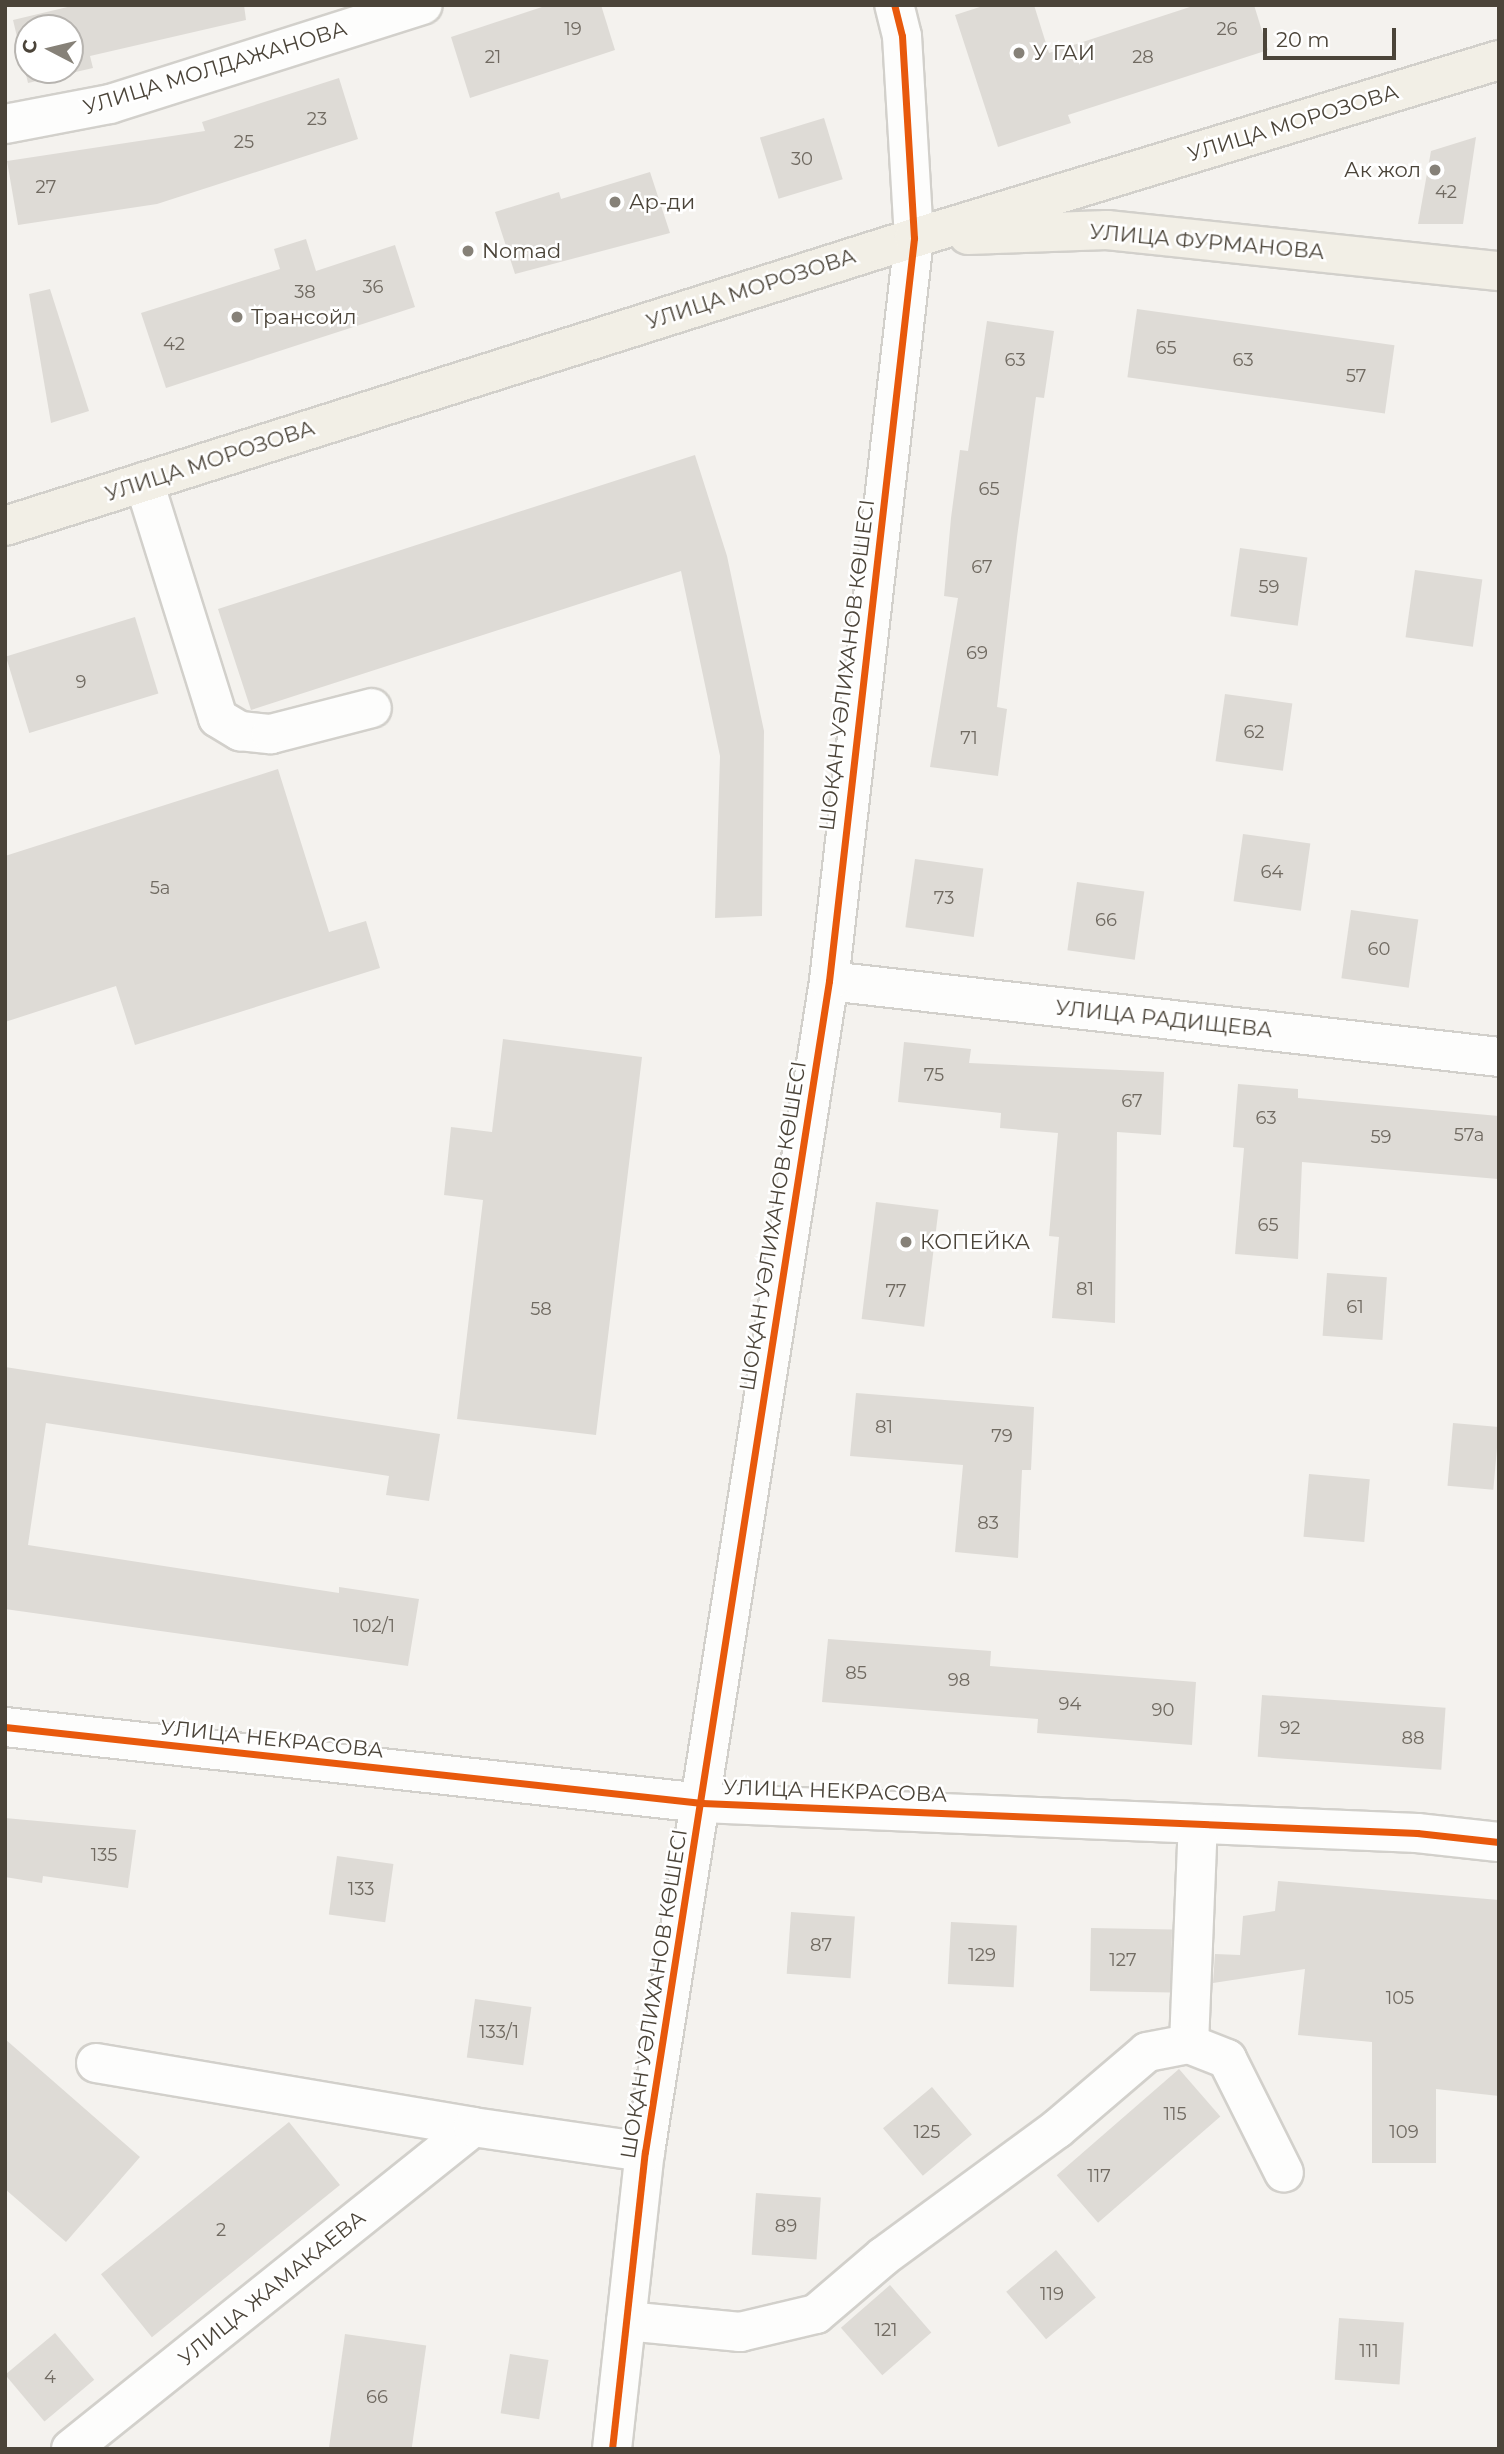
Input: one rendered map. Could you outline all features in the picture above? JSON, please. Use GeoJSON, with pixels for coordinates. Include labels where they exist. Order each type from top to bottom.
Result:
{"type":"FeatureCollection","features":[{"type":"Feature","properties":{"kind":"main road","name":"УЛИЦА МОРОЗОВА"},"geometry":{"type":"LineString","coordinates":[[5,526],[914,238],[1499,60]]}},
{"type":"Feature","properties":{"kind":"main road","name":"УЛИЦА ФУРМАНОВА"},"geometry":{"type":"LineString","coordinates":[[914,238],[1107,230],[1499,271]]}},
{"type":"Feature","properties":{"kind":"street","name":"УЛИЦА МОЛДАЖАНОВА"},"geometry":{"type":"LineString","coordinates":[[5,124],[110,104],[423,5]]}},
{"type":"Feature","properties":{"kind":"street","name":"ШОҚАН УӘЛИХАНОВ КӨШЕСІ"},"geometry":{"type":"LineString","coordinates":[[612,2449],[645,2152],[702,1803],[828,981],[914,238],[902,36],[894,5]]}},
{"type":"Feature","properties":{"kind":"street"},"geometry":{"type":"LineString","coordinates":[[144,482],[218,718],[240,731],[271,734],[372,708]]}},
{"type":"Feature","properties":{"kind":"street","name":"УЛИЦА РАДИЩЕВА"},"geometry":{"type":"LineString","coordinates":[[828,981],[1499,1057]]}},
{"type":"Feature","properties":{"kind":"street","name":"УЛИЦА НЕКРАСОВА"},"geometry":{"type":"LineString","coordinates":[[5,1727],[702,1803],[1198,1824],[1499,1842]]}},
{"type":"Feature","properties":{"kind":"street"},"geometry":{"type":"LineString","coordinates":[[1189,2044],[1198,1824]]}},
{"type":"Feature","properties":{"kind":"street"},"geometry":{"type":"LineString","coordinates":[[626,2321],[740,2332],[816,2314],[884,2256],[1057,2129],[1147,2052],[1189,2044],[1227,2059],[1284,2173]]}},
{"type":"Feature","properties":{"kind":"street"},"geometry":{"type":"LineString","coordinates":[[96,2063],[473,2127],[645,2152]]}},
{"type":"Feature","properties":{"kind":"street","name":"УЛИЦА ЖАМАКАЕВА"},"geometry":{"type":"LineString","coordinates":[[71,2449],[473,2127]]}},
{"type":"Feature","properties":{"kind":"building"},"geometry":{"type":"Polygon","coordinates":[[[76,5],[244,5],[246,20],[90,56],[93,68],[84,70],[84,14],[38,14],[76,5]]]}},
{"type":"Feature","properties":{"kind":"building"},"geometry":{"type":"Polygon","coordinates":[[[548,5],[601,5],[615,50],[470,98],[451,37],[548,5]]]}},
{"type":"Feature","properties":{"kind":"building"},"geometry":{"type":"Polygon","coordinates":[[[986,5],[1034,5],[1049,53],[1196,5],[1254,5],[1268,50],[1068,115],[1071,123],[998,147],[955,15],[986,5]]]}},
{"type":"Feature","properties":{"kind":"building"},"geometry":{"type":"Polygon","coordinates":[[[339,78],[358,139],[157,204],[18,225],[7,161],[205,131],[202,122],[339,78]]]}},
{"type":"Feature","properties":{"kind":"building"},"geometry":{"type":"Polygon","coordinates":[[[824,118],[843,179],[779,199],[760,138],[824,118]]]}},
{"type":"Feature","properties":{"kind":"building"},"geometry":{"type":"Polygon","coordinates":[[[1476,137],[1463,224],[1418,224],[1431,151],[1476,137]]]}},
{"type":"Feature","properties":{"kind":"building"},"geometry":{"type":"Polygon","coordinates":[[[650,172],[670,233],[515,274],[495,212],[559,192],[561,199],[650,172]]]}},
{"type":"Feature","properties":{"kind":"building"},"geometry":{"type":"Polygon","coordinates":[[[306,239],[316,271],[395,245],[415,307],[166,388],[141,313],[280,269],[274,249],[306,239]]]}},
{"type":"Feature","properties":{"kind":"building"},"geometry":{"type":"Polygon","coordinates":[[[50,289],[89,411],[51,423],[29,294],[50,289]]]}},
{"type":"Feature","properties":{"kind":"building"},"geometry":{"type":"Polygon","coordinates":[[[1137,309],[1394,345],[1385,414],[1127,377],[1137,309]]]}},
{"type":"Feature","properties":{"kind":"building"},"geometry":{"type":"Polygon","coordinates":[[[987,321],[1054,331],[1044,398],[1036,397],[1017,537],[997,707],[1007,709],[998,776],[930,767],[958,598],[944,596],[951,518],[960,450],[968,451],[987,321]]]}},
{"type":"Feature","properties":{"kind":"building"},"geometry":{"type":"Polygon","coordinates":[[[695,455],[727,556],[764,731],[762,916],[715,918],[720,756],[681,571],[251,710],[218,609],[695,455]]]}},
{"type":"Feature","properties":{"kind":"building"},"geometry":{"type":"Polygon","coordinates":[[[1240,548],[1307,557],[1298,626],[1230,616],[1240,548]]]}},
{"type":"Feature","properties":{"kind":"building"},"geometry":{"type":"Polygon","coordinates":[[[1415,570],[1482,579],[1473,647],[1406,637],[1415,570]]]}},
{"type":"Feature","properties":{"kind":"building"},"geometry":{"type":"Polygon","coordinates":[[[135,617],[158,694],[29,733],[6,656],[135,617]]]}},
{"type":"Feature","properties":{"kind":"building"},"geometry":{"type":"Polygon","coordinates":[[[1225,694],[1292,703],[1283,771],[1216,761],[1225,694]]]}},
{"type":"Feature","properties":{"kind":"building"},"geometry":{"type":"Polygon","coordinates":[[[278,769],[329,932],[366,921],[380,968],[135,1045],[116,986],[5,1022],[5,856],[278,769]]]}},
{"type":"Feature","properties":{"kind":"building"},"geometry":{"type":"Polygon","coordinates":[[[1243,834],[1310,843],[1301,911],[1234,901],[1243,834]]]}},
{"type":"Feature","properties":{"kind":"building"},"geometry":{"type":"Polygon","coordinates":[[[915,859],[983,869],[974,937],[905,927],[915,859]]]}},
{"type":"Feature","properties":{"kind":"building"},"geometry":{"type":"Polygon","coordinates":[[[1077,882],[1144,891],[1135,960],[1067,950],[1077,882]]]}},
{"type":"Feature","properties":{"kind":"building"},"geometry":{"type":"Polygon","coordinates":[[[1351,910],[1418,919],[1409,988],[1341,978],[1351,910]]]}},
{"type":"Feature","properties":{"kind":"building"},"geometry":{"type":"Polygon","coordinates":[[[503,1039],[642,1057],[596,1435],[457,1419],[483,1200],[444,1195],[451,1127],[492,1132],[503,1039]]]}},
{"type":"Feature","properties":{"kind":"building"},"geometry":{"type":"Polygon","coordinates":[[[904,1042],[971,1049],[969,1063],[1164,1072],[1161,1135],[1117,1132],[1115,1323],[1052,1318],[1059,1237],[1049,1236],[1058,1133],[1000,1128],[1001,1113],[898,1102],[904,1042]]]}},
{"type":"Feature","properties":{"kind":"building"},"geometry":{"type":"Polygon","coordinates":[[[1238,1084],[1298,1089],[1298,1098],[1499,1116],[1498,1179],[1302,1162],[1298,1259],[1235,1254],[1244,1148],[1233,1147],[1238,1084]]]}},
{"type":"Feature","properties":{"kind":"building"},"geometry":{"type":"Polygon","coordinates":[[[876,1202],[939,1210],[924,1327],[862,1319],[876,1202]]]}},
{"type":"Feature","properties":{"kind":"building"},"geometry":{"type":"Polygon","coordinates":[[[1327,1273],[1387,1277],[1382,1340],[1323,1336],[1327,1273]]]}},
{"type":"Feature","properties":{"kind":"building"},"geometry":{"type":"Polygon","coordinates":[[[5,1367],[440,1434],[429,1501],[386,1495],[389,1476],[46,1423],[28,1545],[339,1593],[339,1587],[419,1599],[408,1666],[5,1609],[5,1367]]]}},
{"type":"Feature","properties":{"kind":"building"},"geometry":{"type":"Polygon","coordinates":[[[856,1393],[1034,1407],[1031,1470],[1022,1470],[1018,1558],[955,1552],[963,1465],[850,1456],[856,1393]]]}},
{"type":"Feature","properties":{"kind":"building"},"geometry":{"type":"Polygon","coordinates":[[[1453,1423],[1499,1427],[1493,1490],[1448,1486],[1453,1423]]]}},
{"type":"Feature","properties":{"kind":"building"},"geometry":{"type":"Polygon","coordinates":[[[1309,1474],[1370,1479],[1364,1542],[1304,1537],[1309,1474]]]}},
{"type":"Feature","properties":{"kind":"building"},"geometry":{"type":"Polygon","coordinates":[[[828,1639],[991,1651],[990,1666],[1196,1682],[1192,1745],[1037,1733],[1038,1719],[822,1702],[828,1639]]]}},
{"type":"Feature","properties":{"kind":"building"},"geometry":{"type":"Polygon","coordinates":[[[1262,1695],[1446,1708],[1441,1770],[1258,1757],[1262,1695]]]}},
{"type":"Feature","properties":{"kind":"building"},"geometry":{"type":"Polygon","coordinates":[[[5,1818],[136,1830],[128,1888],[43,1876],[42,1883],[5,1877],[5,1818]]]}},
{"type":"Feature","properties":{"kind":"building"},"geometry":{"type":"Polygon","coordinates":[[[337,1856],[393,1864],[385,1922],[329,1914],[337,1856]]]}},
{"type":"Feature","properties":{"kind":"building"},"geometry":{"type":"Polygon","coordinates":[[[1278,1881],[1499,1900],[1499,2096],[1436,2089],[1436,2163],[1372,2163],[1372,2042],[1298,2035],[1305,1969],[1213,1983],[1215,1954],[1240,1955],[1243,1916],[1275,1911],[1278,1881]]]}},
{"type":"Feature","properties":{"kind":"building"},"geometry":{"type":"Polygon","coordinates":[[[791,1912],[855,1916],[851,1978],[787,1974],[791,1912]]]}},
{"type":"Feature","properties":{"kind":"building"},"geometry":{"type":"Polygon","coordinates":[[[951,1922],[1017,1925],[1014,1987],[948,1984],[951,1922]]]}},
{"type":"Feature","properties":{"kind":"building"},"geometry":{"type":"Polygon","coordinates":[[[1091,1928],[1172,1929],[1171,1992],[1090,1991],[1091,1928]]]}},
{"type":"Feature","properties":{"kind":"building"},"geometry":{"type":"Polygon","coordinates":[[[475,1999],[531,2007],[523,2065],[467,2057],[475,1999]]]}},
{"type":"Feature","properties":{"kind":"building"},"geometry":{"type":"Polygon","coordinates":[[[5,2039],[140,2157],[66,2242],[5,2189],[5,2039]]]}},
{"type":"Feature","properties":{"kind":"building"},"geometry":{"type":"Polygon","coordinates":[[[1179,2069],[1220,2117],[1098,2223],[1057,2175],[1179,2069]]]}},
{"type":"Feature","properties":{"kind":"building"},"geometry":{"type":"Polygon","coordinates":[[[932,2087],[972,2134],[923,2176],[883,2128],[932,2087]]]}},
{"type":"Feature","properties":{"kind":"building"},"geometry":{"type":"Polygon","coordinates":[[[289,2122],[340,2185],[152,2337],[101,2274],[289,2122]]]}},
{"type":"Feature","properties":{"kind":"building"},"geometry":{"type":"Polygon","coordinates":[[[756,2193],[821,2198],[817,2259],[752,2255],[756,2193]]]}},
{"type":"Feature","properties":{"kind":"building"},"geometry":{"type":"Polygon","coordinates":[[[1056,2250],[1096,2297],[1046,2339],[1006,2292],[1056,2250]]]}},
{"type":"Feature","properties":{"kind":"building"},"geometry":{"type":"Polygon","coordinates":[[[890,2285],[931,2333],[882,2375],[841,2328],[890,2285]]]}},
{"type":"Feature","properties":{"kind":"building"},"geometry":{"type":"Polygon","coordinates":[[[1339,2318],[1404,2323],[1400,2384],[1335,2380],[1339,2318]]]}},
{"type":"Feature","properties":{"kind":"building"},"geometry":{"type":"Polygon","coordinates":[[[55,2333],[94,2380],[44,2422],[5,2375],[55,2333]]]}},
{"type":"Feature","properties":{"kind":"building"},"geometry":{"type":"Polygon","coordinates":[[[345,2334],[426,2345],[412,2449],[329,2449],[345,2334]]]}},
{"type":"Feature","properties":{"kind":"building"},"geometry":{"type":"Polygon","coordinates":[[[510,2354],[549,2360],[539,2419],[501,2413],[510,2354]]]}},
{"type":"Feature","properties":{"kind":"cycle path"},"geometry":{"type":"LineString","coordinates":[[612,2449],[645,2152],[829,981],[914,238],[902,36],[894,5]]}},
{"type":"Feature","properties":{"kind":"cycle path"},"geometry":{"type":"LineString","coordinates":[[5,1727],[702,1803],[1417,1833],[1499,1842]]}},
{"type":"Feature","properties":{"kind":"place","name":"У ГАИ"},"geometry":{"type":"Point","coordinates":[1019,53]}},
{"type":"Feature","properties":{"kind":"place","name":"Ак жол"},"geometry":{"type":"Point","coordinates":[1435,170]}},
{"type":"Feature","properties":{"kind":"place","name":"Ар-ди"},"geometry":{"type":"Point","coordinates":[615,202]}},
{"type":"Feature","properties":{"kind":"place","name":"Nomad"},"geometry":{"type":"Point","coordinates":[468,251]}},
{"type":"Feature","properties":{"kind":"place","name":"Трансойл"},"geometry":{"type":"Point","coordinates":[237,317]}},
{"type":"Feature","properties":{"kind":"place","name":"КОПЕЙКА"},"geometry":{"type":"Point","coordinates":[906,1242]}}]}
